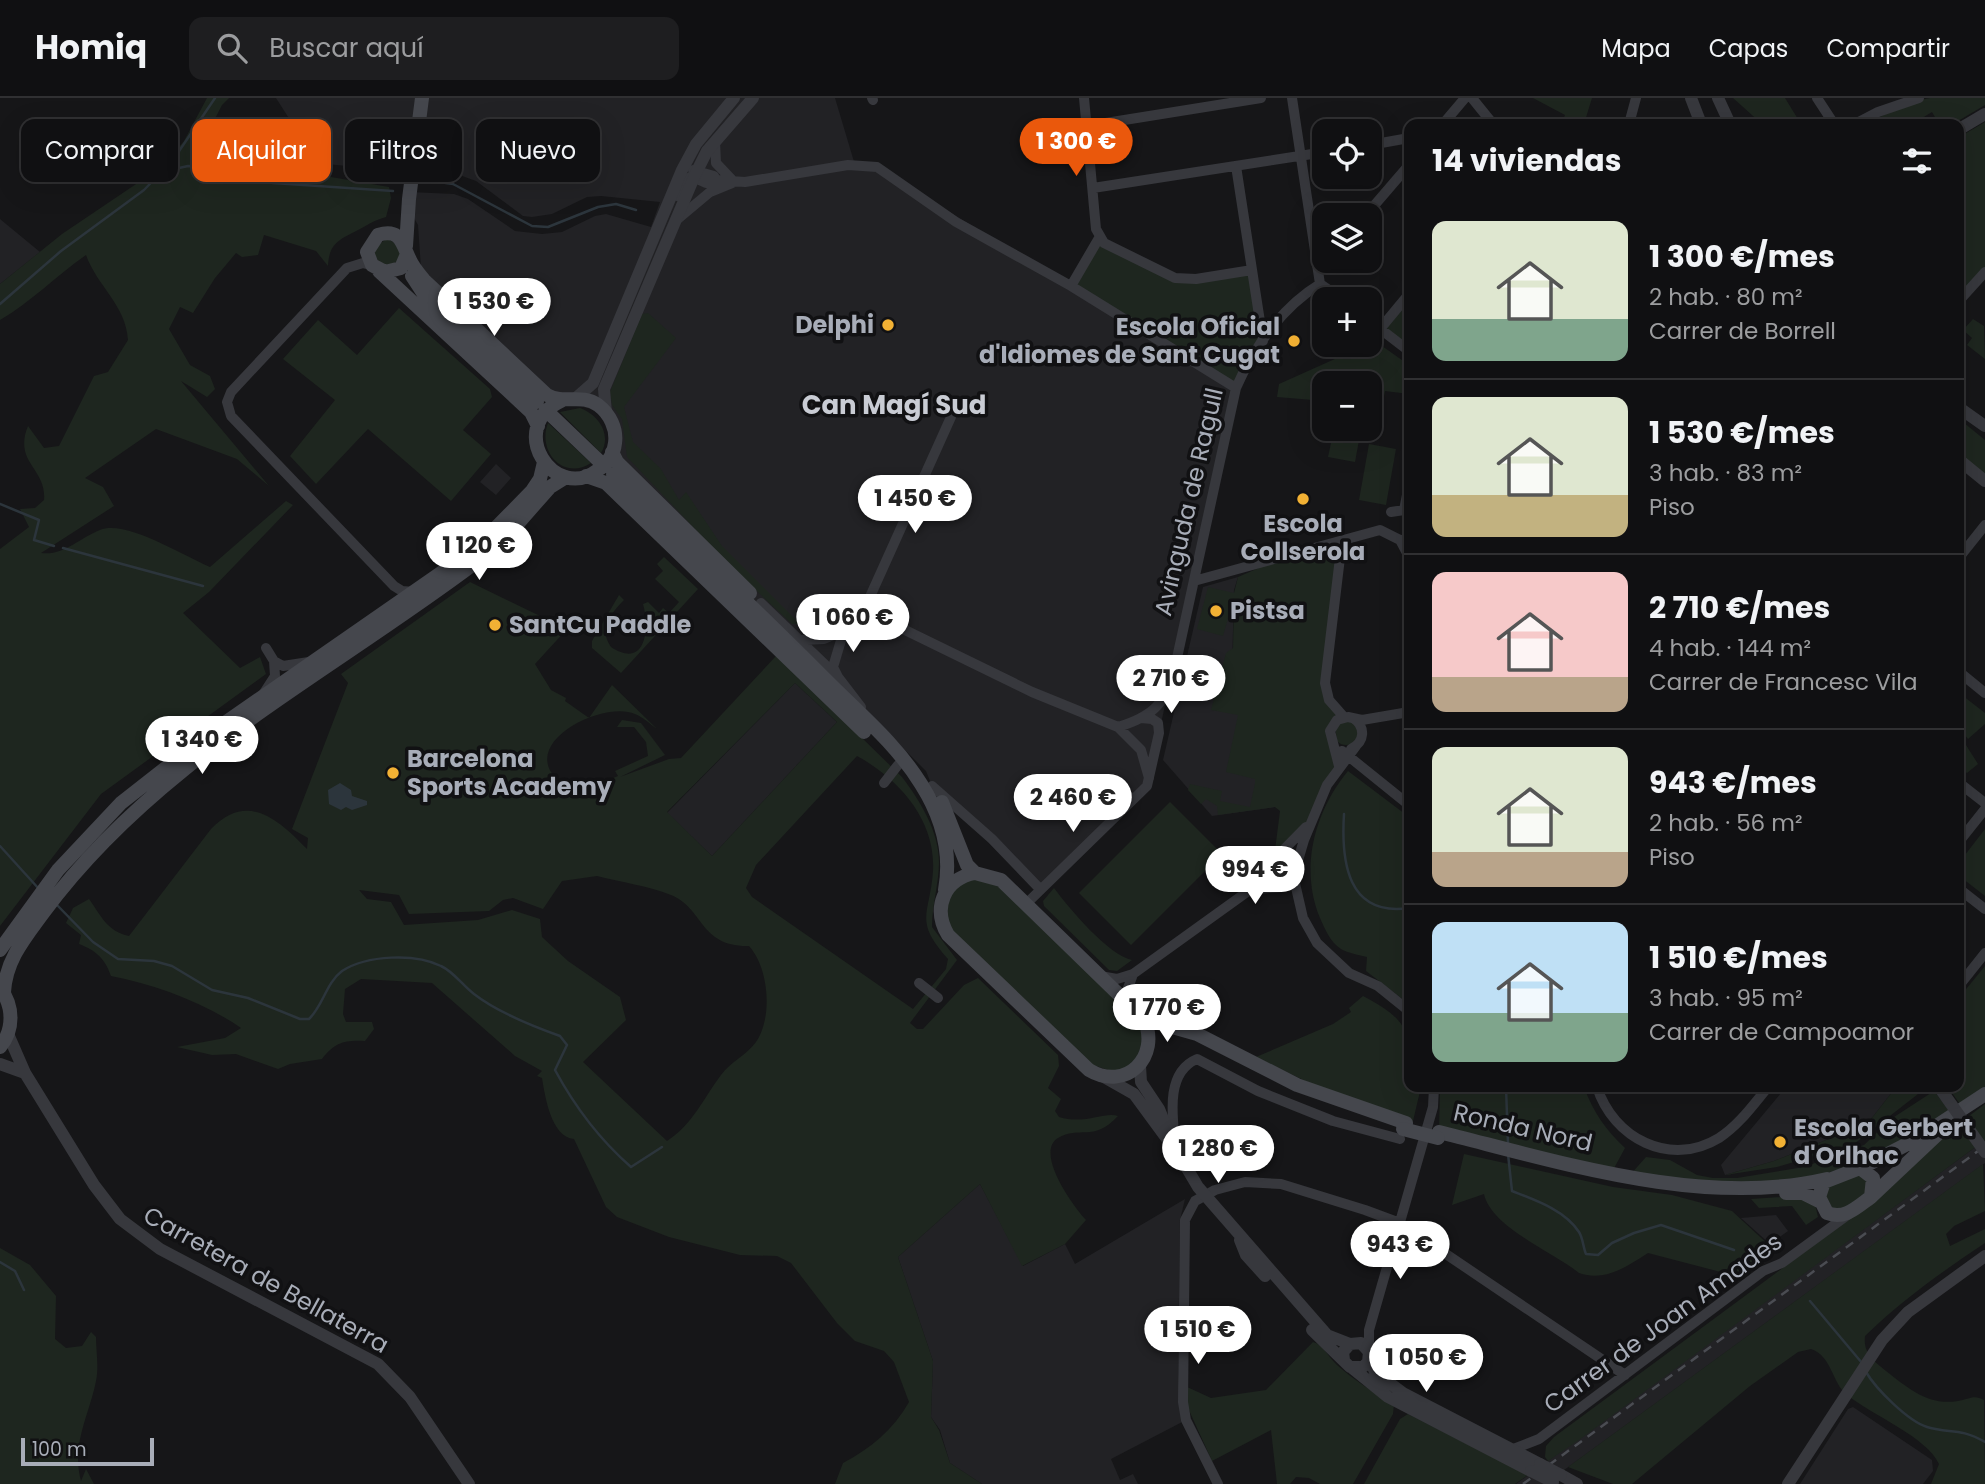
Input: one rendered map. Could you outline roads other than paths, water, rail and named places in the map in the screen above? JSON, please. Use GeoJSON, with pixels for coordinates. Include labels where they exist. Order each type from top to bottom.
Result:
{"type":"FeatureCollection","features":[{"type":"Feature","properties":{"kind":"main road"},"geometry":{"type":"LineString","coordinates":[[379,269],[397,271],[406,254],[408,203],[422,98]]}},
{"type":"Feature","properties":{"kind":"main road"},"geometry":{"type":"LineString","coordinates":[[408,203],[400,224],[387,233],[378,235],[369,245],[368,255],[379,269],[531,412],[538,426]]}},
{"type":"Feature","properties":{"kind":"main road"},"geometry":{"type":"LineString","coordinates":[[387,233],[400,237],[427,299]]}},
{"type":"Feature","properties":{"kind":"main road"},"geometry":{"type":"LineString","coordinates":[[406,254],[411,264],[436,293],[547,395],[561,401]]}},
{"type":"Feature","properties":{"kind":"main road"},"geometry":{"type":"LineString","coordinates":[[379,269],[427,299],[537,402]]}},
{"type":"Feature","properties":{"kind":"main road"},"geometry":{"type":"LineString","coordinates":[[566,477],[544,462],[537,447],[538,426],[548,408],[561,401],[576,398],[592,401],[606,412],[615,434],[612,453],[601,468],[586,476]]}},
{"type":"Feature","properties":{"kind":"main road"},"geometry":{"type":"LineString","coordinates":[[552,416],[598,460]]}},
{"type":"Feature","properties":{"kind":"main road"},"geometry":{"type":"LineString","coordinates":[[612,453],[623,468],[761,603]]}},
{"type":"Feature","properties":{"kind":"main road"},"geometry":{"type":"LineString","coordinates":[[0,1048],[8,1034],[11,1017],[2,990],[6,970],[5,951],[70,856],[145,791],[262,697],[460,562],[502,526],[538,483],[544,462]]}},
{"type":"Feature","properties":{"kind":"main road"},"geometry":{"type":"LineString","coordinates":[[145,791],[475,563],[513,529],[550,487],[566,477],[586,476],[606,483],[905,768],[932,786],[967,865],[975,873],[1001,880],[1144,1019],[1149,1038],[1148,1051],[1140,1066],[1122,1077],[1104,1077],[1084,1065],[948,934],[940,915],[945,892],[948,849],[930,802],[905,768],[886,740],[613,474]]}},
{"type":"Feature","properties":{"kind":"main road"},"geometry":{"type":"LineString","coordinates":[[945,892],[960,877],[975,873]]}},
{"type":"Feature","properties":{"kind":"main road","name":"Ronda Nord"},"geometry":{"type":"LineString","coordinates":[[1144,1019],[1197,1034],[1297,1085],[1403,1130]]}},
{"type":"Feature","properties":{"kind":"main road","name":"Ronda Nord"},"geometry":{"type":"LineString","coordinates":[[1148,1051],[1168,1037],[1192,1039],[1292,1091],[1403,1130],[1438,1135],[1686,1192],[1742,1196],[1798,1192],[1820,1203],[1830,1214],[1849,1213],[1871,1196],[1985,1094]]}},
{"type":"Feature","properties":{"kind":"main road","name":"Ronda Nord"},"geometry":{"type":"LineString","coordinates":[[1508,1152],[1695,1186],[1752,1189],[1827,1179],[1859,1169],[1891,1154],[1964,1110]]}},
{"type":"Feature","properties":{"kind":"main road"},"geometry":{"type":"LineString","coordinates":[[1859,1169],[1873,1178],[1871,1196]]}},
{"type":"Feature","properties":{"kind":"main road"},"geometry":{"type":"LineString","coordinates":[[1820,1203],[1820,1189],[1827,1179]]}},
{"type":"Feature","properties":{"kind":"street"},"geometry":{"type":"LineString","coordinates":[[606,412],[604,389],[668,221],[682,170],[701,138],[734,98]]}},
{"type":"Feature","properties":{"kind":"street"},"geometry":{"type":"LineString","coordinates":[[576,398],[593,383],[668,221],[715,140],[753,98]]}},
{"type":"Feature","properties":{"kind":"street"},"geometry":{"type":"LineString","coordinates":[[1071,286],[1101,241],[1083,98]]}},
{"type":"Feature","properties":{"kind":"street"},"geometry":{"type":"LineString","coordinates":[[1087,126],[1261,98]]}},
{"type":"Feature","properties":{"kind":"street"},"geometry":{"type":"LineString","coordinates":[[1292,98],[1312,208]]}},
{"type":"Feature","properties":{"kind":"street"},"geometry":{"type":"LineString","coordinates":[[1447,119],[1465,98]]}},
{"type":"Feature","properties":{"kind":"street"},"geometry":{"type":"LineString","coordinates":[[1472,98],[1489,119]]}},
{"type":"Feature","properties":{"kind":"street"},"geometry":{"type":"LineString","coordinates":[[1630,119],[1636,98]]}},
{"type":"Feature","properties":{"kind":"street"},"geometry":{"type":"LineString","coordinates":[[1691,98],[1699,119]]}},
{"type":"Feature","properties":{"kind":"street"},"geometry":{"type":"LineString","coordinates":[[1718,98],[1728,119]]}},
{"type":"Feature","properties":{"kind":"street"},"geometry":{"type":"LineString","coordinates":[[1865,119],[1919,98]]}},
{"type":"Feature","properties":{"kind":"street"},"geometry":{"type":"LineString","coordinates":[[1819,99],[1831,119]]}},
{"type":"Feature","properties":{"kind":"street"},"geometry":{"type":"LineString","coordinates":[[1964,126],[1985,114]]}},
{"type":"Feature","properties":{"kind":"street"},"geometry":{"type":"LineString","coordinates":[[695,175],[692,164],[701,138]]}},
{"type":"Feature","properties":{"kind":"street"},"geometry":{"type":"LineString","coordinates":[[1382,143],[1404,139]]}},
{"type":"Feature","properties":{"kind":"street"},"geometry":{"type":"LineString","coordinates":[[715,140],[716,163],[734,182]]}},
{"type":"Feature","properties":{"kind":"street"},"geometry":{"type":"LineString","coordinates":[[1093,188],[1312,154]]}},
{"type":"Feature","properties":{"kind":"street"},"geometry":{"type":"LineString","coordinates":[[695,175],[700,173],[714,176],[716,180],[734,182],[848,165],[877,167],[956,222],[1071,286],[1236,388]]}},
{"type":"Feature","properties":{"kind":"street"},"geometry":{"type":"LineString","coordinates":[[1236,166],[1263,341]]}},
{"type":"Feature","properties":{"kind":"street"},"geometry":{"type":"LineString","coordinates":[[1376,203],[1404,171]]}},
{"type":"Feature","properties":{"kind":"street"},"geometry":{"type":"LineString","coordinates":[[668,221],[692,203],[734,182]]}},
{"type":"Feature","properties":{"kind":"street"},"geometry":{"type":"LineString","coordinates":[[1101,241],[1175,278],[1196,279],[1252,270]]}},
{"type":"Feature","properties":{"kind":"street"},"geometry":{"type":"LineString","coordinates":[[379,269],[363,263],[347,268],[231,392],[227,402],[231,416],[394,586],[402,591],[414,592]]}},
{"type":"Feature","properties":{"kind":"street"},"geometry":{"type":"LineString","coordinates":[[1964,295],[1985,272]]}},
{"type":"Feature","properties":{"kind":"street"},"geometry":{"type":"LineString","coordinates":[[1322,273],[1320,284],[1324,287]]}},
{"type":"Feature","properties":{"kind":"street","name":"Avinguda de Ragull"},"geometry":{"type":"LineString","coordinates":[[1149,778],[1236,388],[1263,341],[1297,298],[1320,284]]}},
{"type":"Feature","properties":{"kind":"street"},"geometry":{"type":"LineString","coordinates":[[1382,327],[1404,300]]}},
{"type":"Feature","properties":{"kind":"street"},"geometry":{"type":"LineString","coordinates":[[1382,331],[1404,347]]}},
{"type":"Feature","properties":{"kind":"street"},"geometry":{"type":"LineString","coordinates":[[1964,411],[1985,426]]}},
{"type":"Feature","properties":{"kind":"street"},"geometry":{"type":"LineString","coordinates":[[838,677],[833,667],[845,631],[864,610],[951,417]]}},
{"type":"Feature","properties":{"kind":"street"},"geometry":{"type":"LineString","coordinates":[[1964,464],[1985,481]]}},
{"type":"Feature","properties":{"kind":"street"},"geometry":{"type":"LineString","coordinates":[[1391,512],[1404,510]]}},
{"type":"Feature","properties":{"kind":"street"},"geometry":{"type":"LineString","coordinates":[[1964,551],[1985,525]]}},
{"type":"Feature","properties":{"kind":"street"},"geometry":{"type":"LineString","coordinates":[[1194,581],[1380,530],[1404,544]]}},
{"type":"Feature","properties":{"kind":"street"},"geometry":{"type":"LineString","coordinates":[[1100,976],[1117,979],[1133,974],[1230,904],[1260,886],[1287,887],[1295,875],[1326,785],[1339,766],[1352,759],[1363,734],[1360,724],[1329,700],[1325,683],[1342,541]]}},
{"type":"Feature","properties":{"kind":"street"},"geometry":{"type":"LineString","coordinates":[[761,603],[838,677],[886,740]]}},
{"type":"Feature","properties":{"kind":"street"},"geometry":{"type":"LineString","coordinates":[[864,610],[1032,692],[1118,727],[1141,750],[1149,778],[1147,786],[1025,905]]}},
{"type":"Feature","properties":{"kind":"street"},"geometry":{"type":"LineString","coordinates":[[800,640],[824,639],[845,631]]}},
{"type":"Feature","properties":{"kind":"street"},"geometry":{"type":"LineString","coordinates":[[824,639],[825,646],[838,651]]}},
{"type":"Feature","properties":{"kind":"street"},"geometry":{"type":"LineString","coordinates":[[262,697],[275,676],[274,661],[266,648]]}},
{"type":"Feature","properties":{"kind":"street"},"geometry":{"type":"LineString","coordinates":[[274,661],[289,667],[315,660]]}},
{"type":"Feature","properties":{"kind":"street"},"geometry":{"type":"LineString","coordinates":[[1964,676],[1985,693]]}},
{"type":"Feature","properties":{"kind":"street"},"geometry":{"type":"LineString","coordinates":[[1132,739],[1138,720],[1165,699]]}},
{"type":"Feature","properties":{"kind":"street"},"geometry":{"type":"LineString","coordinates":[[1404,713],[1362,720],[1349,718],[1332,726],[1330,737],[1336,746],[1404,801]]}},
{"type":"Feature","properties":{"kind":"street"},"geometry":{"type":"LineString","coordinates":[[1118,727],[1138,720],[1152,719],[1158,723],[1158,738],[1148,750],[1141,750]]}},
{"type":"Feature","properties":{"kind":"street"},"geometry":{"type":"LineString","coordinates":[[1336,746],[1347,750],[1356,746]]}},
{"type":"Feature","properties":{"kind":"street"},"geometry":{"type":"LineString","coordinates":[[1336,746],[1339,766]]}},
{"type":"Feature","properties":{"kind":"street"},"geometry":{"type":"LineString","coordinates":[[884,783],[905,768]]}},
{"type":"Feature","properties":{"kind":"street"},"geometry":{"type":"LineString","coordinates":[[932,786],[992,839],[1040,888]]}},
{"type":"Feature","properties":{"kind":"street"},"geometry":{"type":"LineString","coordinates":[[1964,787],[1985,803]]}},
{"type":"Feature","properties":{"kind":"street"},"geometry":{"type":"LineString","coordinates":[[1964,835],[1985,809]]}},
{"type":"Feature","properties":{"kind":"street"},"geometry":{"type":"LineString","coordinates":[[1230,904],[1312,820]]}},
{"type":"Feature","properties":{"kind":"street"},"geometry":{"type":"LineString","coordinates":[[1274,858],[1288,859],[1295,875],[1303,918],[1317,943],[1349,973],[1378,986],[1404,1007]]}},
{"type":"Feature","properties":{"kind":"street"},"geometry":{"type":"LineString","coordinates":[[1265,867],[1266,880],[1273,886]]}},
{"type":"Feature","properties":{"kind":"street"},"geometry":{"type":"LineString","coordinates":[[1964,893],[1985,909]]}},
{"type":"Feature","properties":{"kind":"street"},"geometry":{"type":"LineString","coordinates":[[1964,979],[1985,953]]}},
{"type":"Feature","properties":{"kind":"street"},"geometry":{"type":"LineString","coordinates":[[1129,1005],[1127,991],[1133,974]]}},
{"type":"Feature","properties":{"kind":"street"},"geometry":{"type":"LineString","coordinates":[[919,983],[938,998]]}},
{"type":"Feature","properties":{"kind":"street","name":"Carretera de Bellaterra"},"geometry":{"type":"LineString","coordinates":[[8,1034],[25,1073],[94,1185],[129,1227],[171,1256],[378,1364],[410,1397],[469,1484]]}},
{"type":"Feature","properties":{"kind":"street"},"geometry":{"type":"LineString","coordinates":[[1175,1148],[1172,1100],[1174,1086],[1188,1062],[1197,1059],[1258,1091],[1320,1116],[1403,1130]]}},
{"type":"Feature","properties":{"kind":"street"},"geometry":{"type":"LineString","coordinates":[[0,1064],[25,1073]]}},
{"type":"Feature","properties":{"kind":"street"},"geometry":{"type":"LineString","coordinates":[[1140,1066],[1141,1082],[1159,1109],[1175,1148]]}},
{"type":"Feature","properties":{"kind":"street"},"geometry":{"type":"LineString","coordinates":[[1104,1077],[1134,1094],[1238,1237],[1327,1335],[1350,1344],[1361,1343],[1369,1354]]}},
{"type":"Feature","properties":{"kind":"street"},"geometry":{"type":"LineString","coordinates":[[1434,1092],[1433,1107],[1369,1330],[1369,1354],[1372,1367],[1404,1406],[1427,1412],[1452,1425],[1464,1426]]}},
{"type":"Feature","properties":{"kind":"street"},"geometry":{"type":"LineString","coordinates":[[1599,1092],[1616,1125],[1648,1145],[1663,1149],[1695,1147],[1717,1140],[1736,1126],[1764,1092]]}},
{"type":"Feature","properties":{"kind":"street"},"geometry":{"type":"LineString","coordinates":[[1943,1092],[1985,1152]]}},
{"type":"Feature","properties":{"kind":"street"},"geometry":{"type":"LineString","coordinates":[[1218,1484],[1186,1420],[1182,1385],[1185,1220],[1195,1201],[1245,1182],[1282,1184],[1400,1223],[1625,1375]]}},
{"type":"Feature","properties":{"kind":"street","name":"Carrer de Joan Amades"},"geometry":{"type":"LineString","coordinates":[[1811,1241],[1819,1229],[1820,1203]]}},
{"type":"Feature","properties":{"kind":"street","name":"Carrer de Joan Amades"},"geometry":{"type":"LineString","coordinates":[[1511,1450],[1539,1439],[1763,1271],[1791,1257],[1849,1213]]}},
{"type":"Feature","properties":{"kind":"street"},"geometry":{"type":"LineString","coordinates":[[1238,1237],[1246,1255],[1320,1340],[1347,1364],[1404,1406],[1533,1465]]}},
{"type":"Feature","properties":{"kind":"street"},"geometry":{"type":"LineString","coordinates":[[1788,1484],[1871,1354],[1908,1312],[1985,1256]]}},
{"type":"Feature","properties":{"kind":"street"},"geometry":{"type":"LineString","coordinates":[[1347,1364],[1343,1352],[1350,1344]]}},
{"type":"Feature","properties":{"kind":"street"},"geometry":{"type":"LineString","coordinates":[[1347,1364],[1363,1367],[1369,1354]]}},
{"type":"Feature","properties":{"kind":"street"},"geometry":{"type":"LineString","coordinates":[[1381,1378],[1511,1450],[1559,1481],[1577,1484]]}},
{"type":"Feature","properties":{"kind":"street","name":"Carrer de Joan Amades"},"geometry":{"type":"LineString","coordinates":[[1533,1465],[1539,1439]]}},
{"type":"Feature","properties":{"kind":"waterway"},"geometry":{"type":"LineString","coordinates":[[0,304],[61,251],[144,190],[173,160],[215,98]]}},
{"type":"Feature","properties":{"kind":"waterway"},"geometry":{"type":"LineString","coordinates":[[178,168],[213,167],[273,183],[393,191]]}},
{"type":"Feature","properties":{"kind":"waterway"},"geometry":{"type":"LineString","coordinates":[[439,182],[453,184],[532,226],[548,227],[598,207],[616,204],[636,210]]}},
{"type":"Feature","properties":{"kind":"waterway"},"geometry":{"type":"LineString","coordinates":[[0,504],[39,520],[34,540],[54,546]]}},
{"type":"Feature","properties":{"kind":"waterway"},"geometry":{"type":"LineString","coordinates":[[63,548],[203,586]]}},
{"type":"Feature","properties":{"kind":"waterway"},"geometry":{"type":"LineString","coordinates":[[1344,814],[1347,867],[1360,895],[1372,904],[1404,908]]}},
{"type":"Feature","properties":{"kind":"waterway"},"geometry":{"type":"LineString","coordinates":[[0,846],[39,889]]}},
{"type":"Feature","properties":{"kind":"waterway"},"geometry":{"type":"LineString","coordinates":[[57,905],[93,942],[118,959],[154,961],[172,966],[212,990],[248,998],[300,1019],[309,1019],[337,976],[352,966],[391,958],[418,959],[441,966],[493,1007],[560,1036],[567,1045],[555,1070],[588,1122],[631,1167],[662,1147]]}},
{"type":"Feature","properties":{"kind":"waterway"},"geometry":{"type":"LineString","coordinates":[[1506,1092],[1508,1144]]}},
{"type":"Feature","properties":{"kind":"waterway"},"geometry":{"type":"LineString","coordinates":[[1508,1154],[1512,1191],[1549,1207],[1566,1218],[1580,1234],[1586,1254],[1598,1255],[1612,1243],[1661,1225],[1734,1250]]}},
{"type":"Feature","properties":{"kind":"waterway"},"geometry":{"type":"LineString","coordinates":[[0,1262],[15,1271],[24,1290]]}},
{"type":"Feature","properties":{"kind":"waterway"},"geometry":{"type":"LineString","coordinates":[[1810,1301],[1862,1363]]}},
{"type":"Feature","properties":{"kind":"waterway"},"geometry":{"type":"LineString","coordinates":[[1866,1372],[1893,1404],[1919,1424],[1968,1434],[1985,1442]]}},
{"type":"Feature","properties":{"kind":"railway"},"geometry":{"type":"LineString","coordinates":[[1523,1484],[1985,1146]]}},
{"type":"Feature","properties":{"kind":"place","name":"Delphi"},"geometry":{"type":"Point","coordinates":[888,325]}},
{"type":"Feature","properties":{"kind":"place","name":"Escola Oficial d'Idiomes de Sant Cugat"},"geometry":{"type":"Point","coordinates":[1294,341]}},
{"type":"Feature","properties":{"kind":"place","name":"Escola Collserola"},"geometry":{"type":"Point","coordinates":[1303,499]}},
{"type":"Feature","properties":{"kind":"place","name":"Pistsa"},"geometry":{"type":"Point","coordinates":[1216,611]}},
{"type":"Feature","properties":{"kind":"place","name":"SantCu Paddle"},"geometry":{"type":"Point","coordinates":[495,625]}},
{"type":"Feature","properties":{"kind":"place","name":"Barcelona Sports Academy"},"geometry":{"type":"Point","coordinates":[393,773]}},
{"type":"Feature","properties":{"kind":"place","name":"Escola Gerbert d'Orlhac"},"geometry":{"type":"Point","coordinates":[1780,1142]}},
{"type":"Feature","properties":{"kind":"district","name":"Can Magí Sud"},"geometry":{"type":"Point","coordinates":[894,405]}}]}
